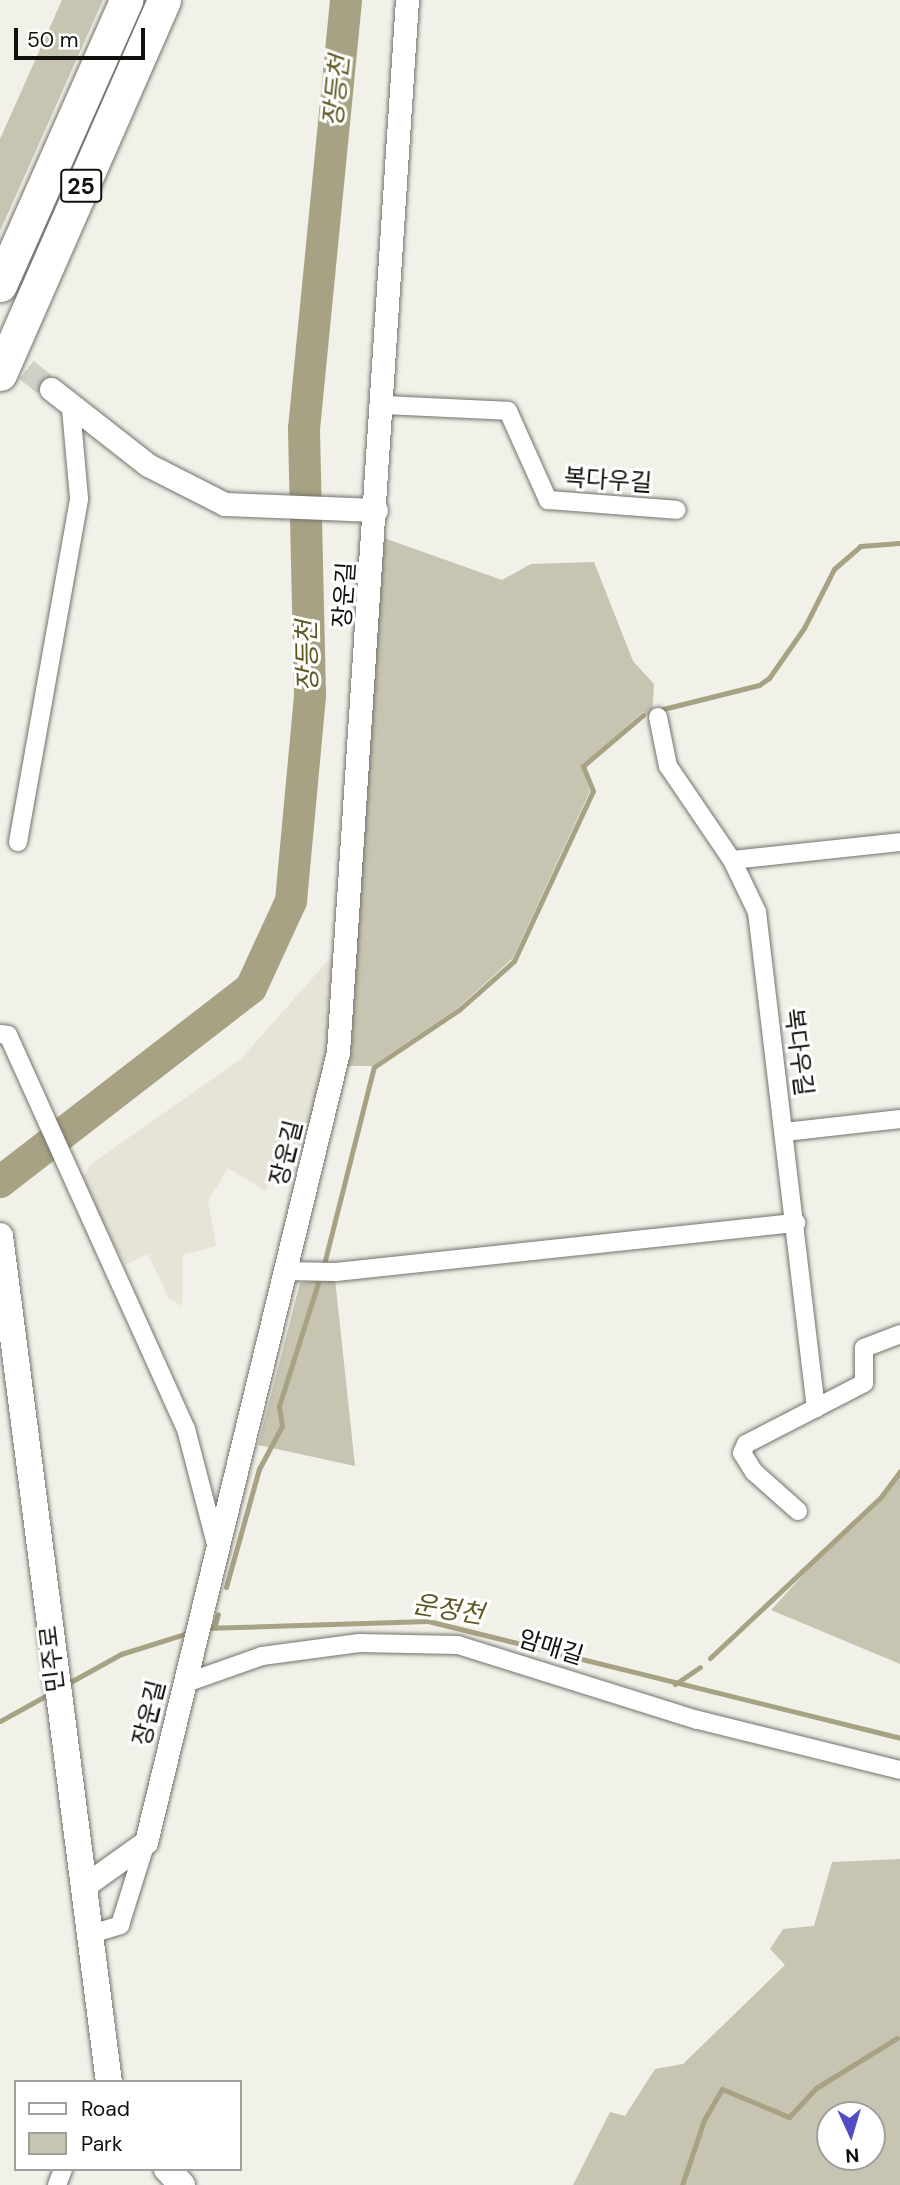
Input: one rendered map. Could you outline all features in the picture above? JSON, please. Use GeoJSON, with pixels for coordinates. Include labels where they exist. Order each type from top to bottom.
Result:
{"type":"FeatureCollection","features":[{"type":"Feature","properties":{"kind":"highway","name":"25"},"geometry":{"type":"LineString","coordinates":[[0,285],[126,0]]}},
{"type":"Feature","properties":{"kind":"highway","name":"25"},"geometry":{"type":"LineString","coordinates":[[0,374],[164,0]]}},
{"type":"Feature","properties":{"kind":"main road","name":"민주로"},"geometry":{"type":"LineString","coordinates":[[0,1236],[57,1706],[109,2080]]}},
{"type":"Feature","properties":{"kind":"main road"},"geometry":{"type":"LineString","coordinates":[[169,2171],[182,2185]]}},
{"type":"Feature","properties":{"kind":"street","name":"장운길"},"geometry":{"type":"LineString","coordinates":[[88,1936],[120,1925],[146,1842],[338,1052],[383,405],[407,0]]}},
{"type":"Feature","properties":{"kind":"street"},"geometry":{"type":"LineString","coordinates":[[51,389],[71,409],[148,465],[225,504],[376,510]]}},
{"type":"Feature","properties":{"kind":"street","name":"복다우길"},"geometry":{"type":"LineString","coordinates":[[383,405],[508,411],[548,500],[677,510]]}},
{"type":"Feature","properties":{"kind":"street"},"geometry":{"type":"LineString","coordinates":[[18,842],[79,498],[71,409]]}},
{"type":"Feature","properties":{"kind":"street","name":"복다우길"},"geometry":{"type":"LineString","coordinates":[[658,717],[668,765],[732,860],[757,912],[816,1409]]}},
{"type":"Feature","properties":{"kind":"street"},"geometry":{"type":"LineString","coordinates":[[732,860],[900,842]]}},
{"type":"Feature","properties":{"kind":"street"},"geometry":{"type":"LineString","coordinates":[[0,1034],[8,1035],[64,1169],[186,1429],[217,1548]]}},
{"type":"Feature","properties":{"kind":"street","name":"복다우길"},"geometry":{"type":"LineString","coordinates":[[785,1132],[900,1119]]}},
{"type":"Feature","properties":{"kind":"street"},"geometry":{"type":"LineString","coordinates":[[284,1271],[336,1272],[796,1223]]}},
{"type":"Feature","properties":{"kind":"street"},"geometry":{"type":"LineString","coordinates":[[798,1511],[754,1472],[742,1453],[746,1444],[864,1383],[864,1349],[900,1334]]}},
{"type":"Feature","properties":{"kind":"street","name":"암매길"},"geometry":{"type":"LineString","coordinates":[[186,1674],[262,1656],[359,1643],[458,1645],[698,1720],[900,1770]]}},
{"type":"Feature","properties":{"kind":"street"},"geometry":{"type":"LineString","coordinates":[[84,1886],[146,1842]]}},
{"type":"Feature","properties":{"kind":"shaded area"},"geometry":{"type":"Polygon","coordinates":[[[331,957],[337,963],[328,1054],[304,1149],[280,1145],[266,1191],[228,1168],[208,1201],[216,1246],[183,1255],[182,1306],[169,1299],[148,1254],[125,1265],[82,1180],[91,1164],[241,1059],[331,957]]]}},
{"type":"Feature","properties":{"kind":"green space"},"geometry":{"type":"Polygon","coordinates":[[[62,0],[103,0],[0,231],[0,139],[62,0]]]}},
{"type":"Feature","properties":{"kind":"green space"},"geometry":{"type":"Polygon","coordinates":[[[381,537],[502,580],[531,564],[594,562],[633,661],[654,684],[652,718],[643,712],[581,766],[590,791],[513,958],[459,1007],[372,1066],[341,1066],[381,537]]]}},
{"type":"Feature","properties":{"kind":"green space"},"geometry":{"type":"Polygon","coordinates":[[[335,1279],[355,1466],[258,1445],[300,1283],[335,1279]]]}},
{"type":"Feature","properties":{"kind":"green space"},"geometry":{"type":"Polygon","coordinates":[[[900,1475],[900,1664],[771,1610],[824,1552],[882,1500],[900,1475]]]}},
{"type":"Feature","properties":{"kind":"green space"},"geometry":{"type":"Polygon","coordinates":[[[900,1859],[900,2185],[573,2185],[610,2112],[625,2116],[655,2069],[683,2064],[785,1965],[770,1949],[783,1929],[814,1926],[832,1862],[900,1859]]]}},
{"type":"Feature","properties":{"kind":"waterway","name":"장등천"},"geometry":{"type":"LineString","coordinates":[[0,1182],[251,988],[291,901],[310,695],[304,429],[346,0]]}},
{"type":"Feature","properties":{"kind":"waterway"},"geometry":{"type":"LineString","coordinates":[[663,709],[759,685],[769,678],[804,628],[834,569],[860,546],[900,543]]}},
{"type":"Feature","properties":{"kind":"waterway"},"geometry":{"type":"LineString","coordinates":[[324,1264],[374,1067],[460,1009],[514,961],[593,791],[583,766],[643,715]]}},
{"type":"Feature","properties":{"kind":"waterway"},"geometry":{"type":"LineString","coordinates":[[226,1587],[259,1469],[282,1426],[279,1406],[318,1283]]}},
{"type":"Feature","properties":{"kind":"waterway"},"geometry":{"type":"LineString","coordinates":[[710,1658],[880,1498],[900,1471]]}},
{"type":"Feature","properties":{"kind":"waterway"},"geometry":{"type":"LineString","coordinates":[[215,1625],[218,1614]]}},
{"type":"Feature","properties":{"kind":"waterway","name":"운정천"},"geometry":{"type":"LineString","coordinates":[[204,1628],[428,1621],[900,1738]]}},
{"type":"Feature","properties":{"kind":"waterway","name":"운정천"},"geometry":{"type":"LineString","coordinates":[[65,1685],[121,1654],[191,1632]]}},
{"type":"Feature","properties":{"kind":"waterway"},"geometry":{"type":"LineString","coordinates":[[675,1684],[700,1667]]}},
{"type":"Feature","properties":{"kind":"waterway","name":"운정천"},"geometry":{"type":"LineString","coordinates":[[0,1721],[51,1693]]}},
{"type":"Feature","properties":{"kind":"waterway"},"geometry":{"type":"LineString","coordinates":[[682,2185],[704,2120],[722,2089],[789,2117],[816,2088],[897,2038]]}},
{"type":"Feature","properties":{"kind":"tunnel"},"geometry":{"type":"LineString","coordinates":[[0,348],[51,389]]}}]}
